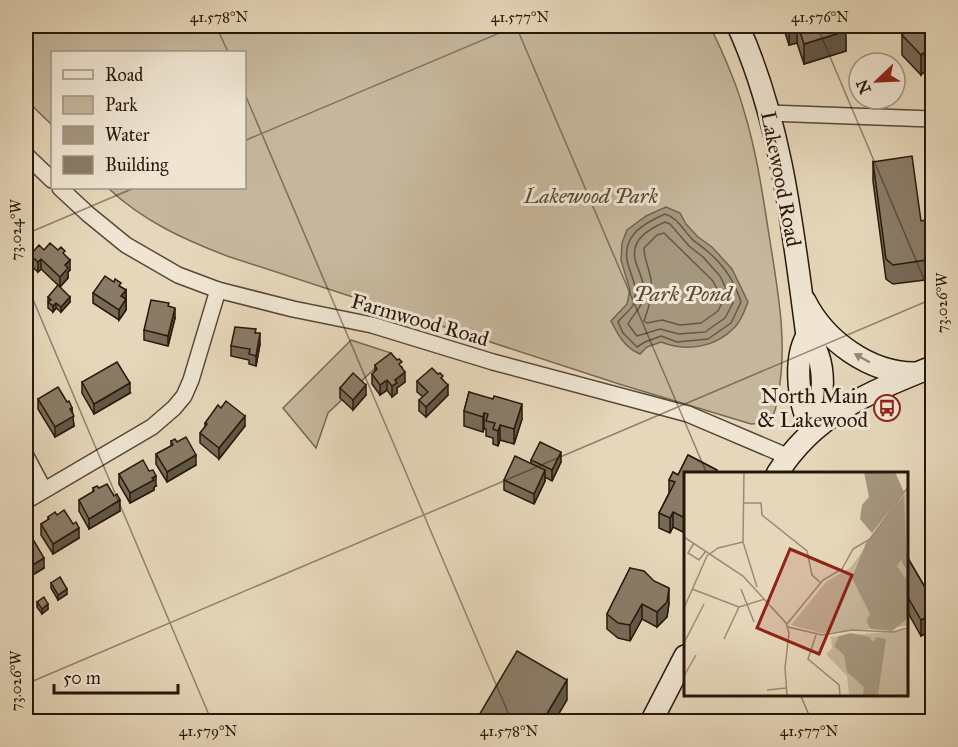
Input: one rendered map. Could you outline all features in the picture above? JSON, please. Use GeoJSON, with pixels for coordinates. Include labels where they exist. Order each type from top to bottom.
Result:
{"type":"FeatureCollection","features":[{"type":"Feature","properties":{"kind":"main road","name":"Lakewood Road"},"geometry":{"type":"LineString","coordinates":[[738,26],[755,67],[783,169],[807,336],[817,351],[822,382],[822,407],[813,430]]}},
{"type":"Feature","properties":{"kind":"main road"},"geometry":{"type":"LineString","coordinates":[[801,289],[815,318],[847,349],[887,370],[895,372],[925,370]]}},
{"type":"Feature","properties":{"kind":"main road"},"geometry":{"type":"LineString","coordinates":[[783,465],[813,430],[832,415],[859,398],[925,370]]}},
{"type":"Feature","properties":{"kind":"main road"},"geometry":{"type":"LineString","coordinates":[[651,722],[684,658]]}},
{"type":"Feature","properties":{"kind":"street"},"geometry":{"type":"LineString","coordinates":[[769,113],[933,119]]}},
{"type":"Feature","properties":{"kind":"street"},"geometry":{"type":"LineString","coordinates":[[26,156],[51,179]]}},
{"type":"Feature","properties":{"kind":"street","name":"Farmwood Road"},"geometry":{"type":"LineString","coordinates":[[61,189],[126,245],[178,275],[218,290],[372,326],[493,362],[688,414],[783,465]]}},
{"type":"Feature","properties":{"kind":"street"},"geometry":{"type":"LineString","coordinates":[[26,501],[152,427],[174,408],[184,396],[191,380],[218,290]]}},
{"type":"Feature","properties":{"kind":"street"},"geometry":{"type":"LineString","coordinates":[[26,456],[44,490]]}},
{"type":"Feature","properties":{"kind":"green space","name":"Lakewood Park"},"geometry":{"type":"Polygon","coordinates":[[[26,26],[710,26],[741,100],[753,143],[765,208],[779,299],[782,337],[781,376],[773,415],[765,422],[751,424],[619,384],[227,256],[164,228],[121,200],[109,189],[246,189],[246,51],[51,51],[51,124],[26,100],[26,26]]]}},
{"type":"Feature","properties":{"kind":"green space"},"geometry":{"type":"Polygon","coordinates":[[[351,340],[391,353],[328,413],[316,448],[283,408],[351,340]]]}},
{"type":"Feature","properties":{"kind":"water","name":"Park Pond"},"geometry":{"type":"Polygon","coordinates":[[[666,207],[680,213],[698,237],[712,247],[732,269],[748,302],[737,325],[719,340],[691,347],[661,342],[647,347],[640,354],[626,345],[611,321],[627,304],[630,290],[621,260],[622,243],[627,230],[646,216],[666,207]]]}},
{"type":"Feature","properties":{"kind":"building"},"geometry":{"type":"Polygon","coordinates":[[[798,26],[844,26],[846,31],[804,44],[798,26]]]}},
{"type":"Feature","properties":{"kind":"building"},"geometry":{"type":"Polygon","coordinates":[[[912,26],[933,26],[933,45],[921,55],[902,35],[912,26]]]}},
{"type":"Feature","properties":{"kind":"building"},"geometry":{"type":"Polygon","coordinates":[[[912,156],[921,221],[933,219],[933,259],[893,265],[886,259],[873,162],[912,156]]]}},
{"type":"Feature","properties":{"kind":"building"},"geometry":{"type":"Polygon","coordinates":[[[50,243],[58,250],[61,247],[70,260],[65,265],[68,268],[60,277],[41,259],[38,262],[30,255],[39,245],[44,250],[50,243]]]}},
{"type":"Feature","properties":{"kind":"building"},"geometry":{"type":"Polygon","coordinates":[[[105,276],[114,282],[115,279],[121,283],[119,286],[126,290],[121,296],[126,299],[119,310],[93,293],[105,276]]]}},
{"type":"Feature","properties":{"kind":"building"},"geometry":{"type":"Polygon","coordinates":[[[58,285],[70,297],[61,307],[56,303],[53,306],[48,302],[51,300],[48,297],[58,285]]]}},
{"type":"Feature","properties":{"kind":"building"},"geometry":{"type":"Polygon","coordinates":[[[151,300],[169,303],[168,306],[175,308],[168,336],[144,330],[151,300]]]}},
{"type":"Feature","properties":{"kind":"building"},"geometry":{"type":"Polygon","coordinates":[[[235,327],[256,329],[255,333],[260,333],[256,356],[249,354],[250,349],[231,346],[235,327]]]}},
{"type":"Feature","properties":{"kind":"building"},"geometry":{"type":"Polygon","coordinates":[[[391,353],[402,362],[399,364],[405,372],[395,380],[397,383],[392,386],[387,380],[380,385],[372,374],[377,369],[375,365],[391,353]]]}},
{"type":"Feature","properties":{"kind":"building"},"geometry":{"type":"Polygon","coordinates":[[[117,362],[130,383],[94,404],[82,382],[117,362]]]}},
{"type":"Feature","properties":{"kind":"building"},"geometry":{"type":"Polygon","coordinates":[[[432,368],[443,376],[441,378],[448,385],[426,407],[419,400],[428,392],[417,381],[432,368]]]}},
{"type":"Feature","properties":{"kind":"building"},"geometry":{"type":"Polygon","coordinates":[[[353,373],[366,385],[353,400],[340,388],[353,373]]]}},
{"type":"Feature","properties":{"kind":"building"},"geometry":{"type":"Polygon","coordinates":[[[58,387],[67,402],[69,401],[74,416],[55,427],[38,399],[58,387]]]}},
{"type":"Feature","properties":{"kind":"building"},"geometry":{"type":"Polygon","coordinates":[[[469,392],[522,404],[514,429],[500,425],[498,431],[493,429],[495,423],[486,421],[488,414],[484,413],[483,417],[464,411],[469,392]]]}},
{"type":"Feature","properties":{"kind":"building"},"geometry":{"type":"Polygon","coordinates":[[[226,401],[245,416],[219,448],[200,433],[218,405],[221,408],[226,401]]]}},
{"type":"Feature","properties":{"kind":"building"},"geometry":{"type":"Polygon","coordinates":[[[186,437],[196,455],[167,472],[156,454],[173,445],[171,441],[175,439],[177,442],[186,437]]]}},
{"type":"Feature","properties":{"kind":"building"},"geometry":{"type":"Polygon","coordinates":[[[540,442],[561,452],[552,470],[531,460],[540,442]]]}},
{"type":"Feature","properties":{"kind":"building"},"geometry":{"type":"Polygon","coordinates":[[[688,455],[717,470],[716,472],[684,472],[684,518],[673,512],[670,518],[659,513],[675,482],[669,480],[673,472],[678,475],[688,455]]]}},
{"type":"Feature","properties":{"kind":"building"},"geometry":{"type":"Polygon","coordinates":[[[515,456],[545,470],[534,494],[504,480],[515,456]]]}},
{"type":"Feature","properties":{"kind":"building"},"geometry":{"type":"Polygon","coordinates":[[[143,460],[149,471],[153,470],[156,476],[152,478],[154,480],[130,493],[119,474],[143,460]]]}},
{"type":"Feature","properties":{"kind":"building"},"geometry":{"type":"Polygon","coordinates":[[[107,484],[114,496],[117,494],[120,500],[89,519],[79,500],[94,491],[93,488],[107,484]]]}},
{"type":"Feature","properties":{"kind":"building"},"geometry":{"type":"Polygon","coordinates":[[[64,510],[73,524],[76,522],[79,528],[53,544],[41,524],[55,512],[57,515],[64,510]]]}},
{"type":"Feature","properties":{"kind":"building"},"geometry":{"type":"Polygon","coordinates":[[[31,536],[44,558],[31,566],[29,562],[26,565],[26,539],[31,536]]]}},
{"type":"Feature","properties":{"kind":"building"},"geometry":{"type":"Polygon","coordinates":[[[907,557],[933,601],[933,614],[921,620],[907,596],[907,557]]]}},
{"type":"Feature","properties":{"kind":"building"},"geometry":{"type":"Polygon","coordinates":[[[630,568],[644,571],[654,581],[669,588],[667,602],[657,612],[642,604],[630,625],[618,623],[607,614],[630,568]]]}},
{"type":"Feature","properties":{"kind":"building"},"geometry":{"type":"Polygon","coordinates":[[[60,577],[67,589],[58,595],[51,583],[60,577]]]}},
{"type":"Feature","properties":{"kind":"building"},"geometry":{"type":"Polygon","coordinates":[[[44,597],[48,604],[42,609],[37,602],[44,597]]]}},
{"type":"Feature","properties":{"kind":"building"},"geometry":{"type":"Polygon","coordinates":[[[517,651],[567,680],[542,722],[475,722],[517,651]]]}},
{"type":"Feature","properties":{"kind":"place","name":"North Main & Lakewood"},"geometry":{"type":"Point","coordinates":[887,408]}}]}
